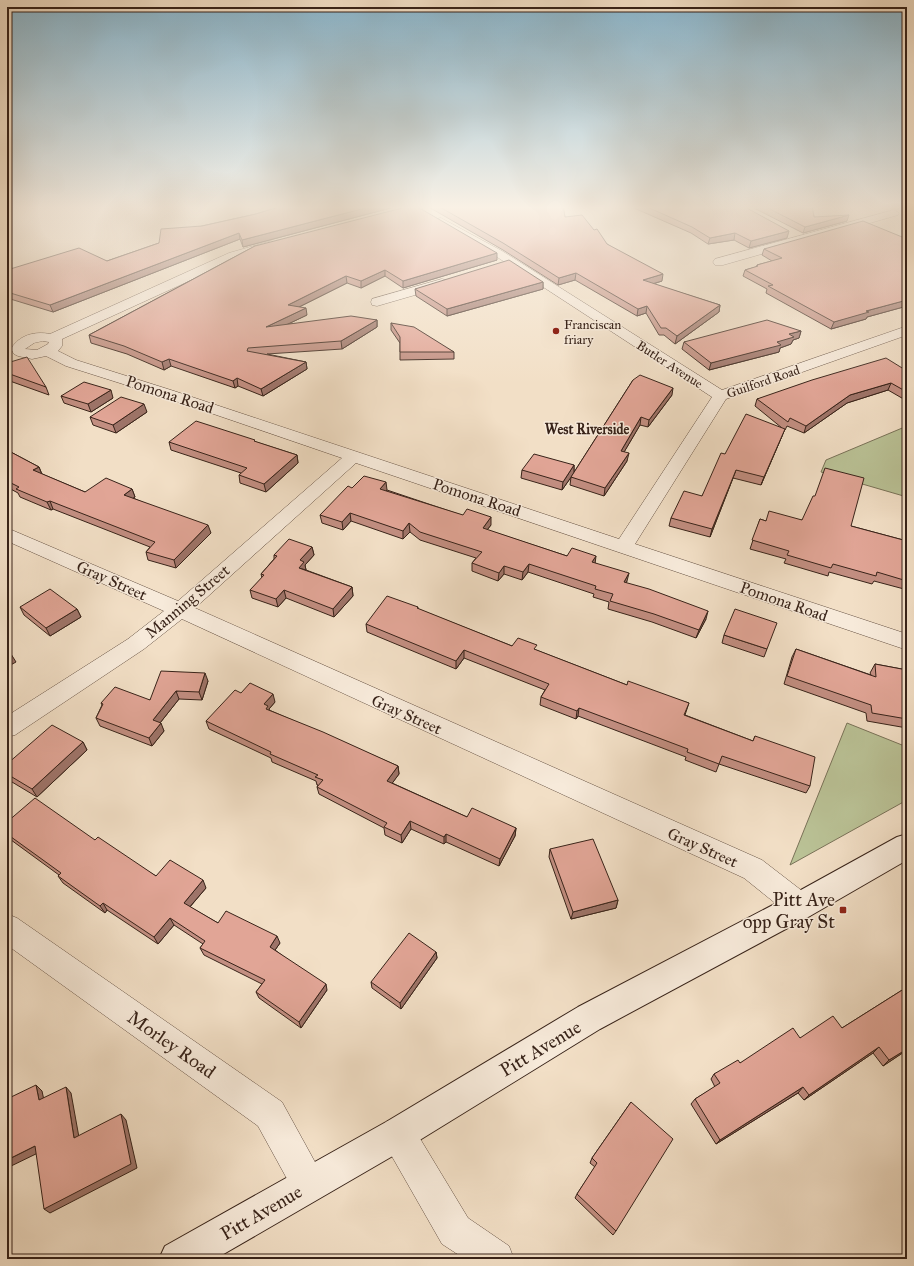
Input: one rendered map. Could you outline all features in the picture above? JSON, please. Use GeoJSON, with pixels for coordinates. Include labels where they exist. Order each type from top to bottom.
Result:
{"type":"FeatureCollection","features":[{"type":"Feature","properties":{"kind":"street"},"geometry":{"type":"LineString","coordinates":[[7,338],[31,354],[214,265]]}},
{"type":"Feature","properties":{"kind":"street","name":"Butler Avenue"},"geometry":{"type":"LineString","coordinates":[[517,265],[720,396]]}},
{"type":"Feature","properties":{"kind":"street"},"geometry":{"type":"LineString","coordinates":[[377,302],[452,280]]}},
{"type":"Feature","properties":{"kind":"street","name":"Guilford Road"},"geometry":{"type":"LineString","coordinates":[[624,546],[720,396],[907,330]]}},
{"type":"Feature","properties":{"kind":"street","name":"Pomona Road"},"geometry":{"type":"LineString","coordinates":[[50,345],[71,362],[907,642]]}},
{"type":"Feature","properties":{"kind":"street"},"geometry":{"type":"LineString","coordinates":[[7,359],[22,348]]}},
{"type":"Feature","properties":{"kind":"street","name":"Manning Street"},"geometry":{"type":"LineString","coordinates":[[7,728],[136,644],[180,610],[354,456]]}},
{"type":"Feature","properties":{"kind":"street","name":"Gray Street"},"geometry":{"type":"LineString","coordinates":[[7,534],[180,610],[753,869],[800,906]]}},
{"type":"Feature","properties":{"kind":"street","name":"Pitt Avenue"},"geometry":{"type":"LineString","coordinates":[[178,1259],[398,1134],[589,1018],[800,906],[907,846]]}},
{"type":"Feature","properties":{"kind":"street","name":"Morley Road"},"geometry":{"type":"LineString","coordinates":[[7,928],[270,1114],[309,1185]]}},
{"type":"Feature","properties":{"kind":"street"},"geometry":{"type":"LineString","coordinates":[[398,1134],[455,1231],[496,1259]]}},
{"type":"Feature","properties":{"kind":"green space"},"geometry":{"type":"Polygon","coordinates":[[[907,426],[907,497],[821,472],[826,460],[907,426]]]}},
{"type":"Feature","properties":{"kind":"green space"},"geometry":{"type":"Polygon","coordinates":[[[847,723],[907,747],[907,800],[790,865],[847,723]]]}},
{"type":"Feature","properties":{"kind":"building"},"geometry":{"type":"Polygon","coordinates":[[[23,265],[155,265],[50,305],[7,292],[7,270],[23,265]]]}},
{"type":"Feature","properties":{"kind":"building"},"geometry":{"type":"Polygon","coordinates":[[[219,265],[456,265],[403,281],[385,270],[361,281],[346,276],[288,305],[306,308],[266,327],[351,316],[377,320],[341,341],[248,348],[247,351],[306,362],[261,389],[237,378],[233,381],[169,359],[162,362],[124,346],[89,335],[219,265]]]}},
{"type":"Feature","properties":{"kind":"building"},"geometry":{"type":"Polygon","coordinates":[[[493,265],[517,265],[543,282],[447,309],[415,289],[493,265]]]}},
{"type":"Feature","properties":{"kind":"building"},"geometry":{"type":"Polygon","coordinates":[[[538,265],[646,265],[663,274],[643,280],[720,305],[677,336],[666,328],[661,328],[647,306],[638,309],[576,273],[559,278],[538,265]]]}},
{"type":"Feature","properties":{"kind":"building"},"geometry":{"type":"Polygon","coordinates":[[[757,265],[907,265],[907,300],[866,311],[869,312],[834,322],[768,286],[773,285],[745,270],[758,266],[757,265]]]}},
{"type":"Feature","properties":{"kind":"building"},"geometry":{"type":"Polygon","coordinates":[[[767,320],[801,331],[789,334],[794,337],[777,342],[781,345],[711,363],[684,342],[767,320]]]}},
{"type":"Feature","properties":{"kind":"building"},"geometry":{"type":"Polygon","coordinates":[[[391,323],[414,327],[454,352],[400,352],[400,337],[391,323]]]}},
{"type":"Feature","properties":{"kind":"building"},"geometry":{"type":"Polygon","coordinates":[[[27,357],[46,387],[7,373],[7,363],[27,357]]]}},
{"type":"Feature","properties":{"kind":"building"},"geometry":{"type":"Polygon","coordinates":[[[886,358],[907,371],[907,392],[891,383],[850,395],[806,426],[790,418],[788,422],[757,399],[812,380],[886,358]]]}},
{"type":"Feature","properties":{"kind":"building"},"geometry":{"type":"Polygon","coordinates":[[[640,375],[673,388],[649,420],[641,417],[621,451],[629,453],[605,488],[571,477],[633,380],[640,375]]]}},
{"type":"Feature","properties":{"kind":"building"},"geometry":{"type":"Polygon","coordinates":[[[84,382],[111,390],[88,404],[61,396],[84,382]]]}},
{"type":"Feature","properties":{"kind":"building"},"geometry":{"type":"Polygon","coordinates":[[[121,397],[144,404],[113,425],[90,417],[121,397]]]}},
{"type":"Feature","properties":{"kind":"building"},"geometry":{"type":"Polygon","coordinates":[[[746,414],[785,429],[764,477],[736,470],[712,529],[671,518],[684,491],[702,496],[721,453],[725,454],[746,414]]]}},
{"type":"Feature","properties":{"kind":"building"},"geometry":{"type":"Polygon","coordinates":[[[196,421],[297,455],[264,484],[239,475],[247,468],[169,442],[196,421]]]}},
{"type":"Feature","properties":{"kind":"building"},"geometry":{"type":"Polygon","coordinates":[[[7,450],[39,467],[33,470],[85,492],[106,478],[132,489],[124,495],[208,525],[174,560],[146,552],[155,542],[16,489],[19,487],[7,481],[7,450]]]}},
{"type":"Feature","properties":{"kind":"building"},"geometry":{"type":"Polygon","coordinates":[[[534,454],[574,465],[563,482],[522,470],[534,454]]]}},
{"type":"Feature","properties":{"kind":"building"},"geometry":{"type":"Polygon","coordinates":[[[825,468],[864,478],[851,526],[907,541],[907,581],[877,572],[876,576],[833,564],[831,568],[787,555],[789,551],[752,540],[760,519],[766,521],[769,511],[802,520],[813,496],[815,496],[825,468]]]}},
{"type":"Feature","properties":{"kind":"building"},"geometry":{"type":"Polygon","coordinates":[[[364,476],[386,482],[380,489],[463,515],[467,509],[491,517],[483,528],[567,556],[572,548],[596,556],[592,562],[629,573],[624,582],[649,589],[708,611],[699,630],[654,614],[610,601],[613,594],[595,589],[596,586],[529,564],[523,572],[504,566],[499,573],[472,563],[482,552],[420,532],[409,523],[403,531],[350,513],[342,522],[320,515],[348,486],[352,488],[364,476]]]}},
{"type":"Feature","properties":{"kind":"building"},"geometry":{"type":"Polygon","coordinates":[[[289,539],[312,547],[300,560],[304,562],[299,568],[352,587],[333,609],[284,590],[276,599],[250,590],[264,575],[261,574],[277,556],[274,555],[289,539]]]}},
{"type":"Feature","properties":{"kind":"building"},"geometry":{"type":"Polygon","coordinates":[[[50,589],[77,609],[46,628],[20,607],[50,589]]]}},
{"type":"Feature","properties":{"kind":"building"},"geometry":{"type":"Polygon","coordinates":[[[387,596],[418,607],[417,608],[512,646],[518,638],[537,645],[534,649],[627,685],[628,681],[689,703],[684,715],[753,741],[755,736],[815,757],[810,786],[722,756],[719,764],[687,752],[688,749],[579,708],[577,711],[541,697],[549,684],[464,650],[456,661],[366,624],[387,596]]]}},
{"type":"Feature","properties":{"kind":"building"},"geometry":{"type":"Polygon","coordinates":[[[735,609],[777,623],[767,649],[724,635],[735,609]]]}},
{"type":"Feature","properties":{"kind":"building"},"geometry":{"type":"Polygon","coordinates":[[[796,649],[876,677],[875,664],[907,670],[907,719],[872,713],[871,705],[787,676],[796,649]]]}},
{"type":"Feature","properties":{"kind":"building"},"geometry":{"type":"Polygon","coordinates":[[[7,650],[11,654],[7,657],[7,650]]]}},
{"type":"Feature","properties":{"kind":"building"},"geometry":{"type":"Polygon","coordinates":[[[161,671],[205,673],[199,692],[176,691],[153,720],[161,723],[149,738],[96,718],[103,704],[101,703],[115,687],[150,700],[161,671]]]}},
{"type":"Feature","properties":{"kind":"building"},"geometry":{"type":"Polygon","coordinates":[[[250,683],[273,694],[264,704],[268,706],[266,709],[323,732],[398,766],[387,781],[467,817],[472,808],[516,828],[500,859],[446,834],[444,837],[410,821],[401,835],[384,827],[387,823],[317,787],[323,780],[315,777],[318,775],[270,754],[271,752],[206,721],[235,690],[241,693],[250,683]]]}},
{"type":"Feature","properties":{"kind":"building"},"geometry":{"type":"Polygon","coordinates":[[[52,725],[83,742],[32,789],[7,774],[7,764],[52,725]]]}},
{"type":"Feature","properties":{"kind":"building"},"geometry":{"type":"Polygon","coordinates":[[[35,798],[95,840],[98,837],[156,876],[170,860],[203,880],[184,903],[218,923],[226,911],[277,936],[270,947],[326,984],[299,1022],[256,992],[265,980],[200,948],[205,941],[170,918],[154,937],[103,903],[100,906],[58,876],[61,873],[7,834],[7,822],[35,798]]]}},
{"type":"Feature","properties":{"kind":"building"},"geometry":{"type":"Polygon","coordinates":[[[593,839],[618,900],[573,912],[550,849],[593,839]]]}},
{"type":"Feature","properties":{"kind":"building"},"geometry":{"type":"Polygon","coordinates":[[[409,933],[436,952],[400,1003],[371,982],[409,933]]]}},
{"type":"Feature","properties":{"kind":"building"},"geometry":{"type":"Polygon","coordinates":[[[907,987],[907,1049],[889,1060],[879,1047],[809,1095],[803,1087],[720,1140],[695,1099],[720,1083],[714,1074],[738,1060],[740,1063],[793,1028],[800,1038],[833,1016],[842,1028],[907,987]]]}},
{"type":"Feature","properties":{"kind":"building"},"geometry":{"type":"Polygon","coordinates":[[[36,1085],[39,1100],[66,1087],[74,1138],[121,1114],[131,1164],[44,1209],[35,1146],[7,1160],[7,1099],[36,1085]]]}},
{"type":"Feature","properties":{"kind":"building"},"geometry":{"type":"Polygon","coordinates":[[[631,1102],[673,1139],[616,1231],[577,1194],[597,1163],[592,1158],[631,1102]]]}},
{"type":"Feature","properties":{"kind":"place","name":"Franciscan friary"},"geometry":{"type":"Point","coordinates":[556,331]}},
{"type":"Feature","properties":{"kind":"place","name":"Pitt Ave opp Gray St"},"geometry":{"type":"Point","coordinates":[843,910]}},
{"type":"Feature","properties":{"kind":"district","name":"West Riverside"},"geometry":{"type":"Point","coordinates":[587,429]}}]}
